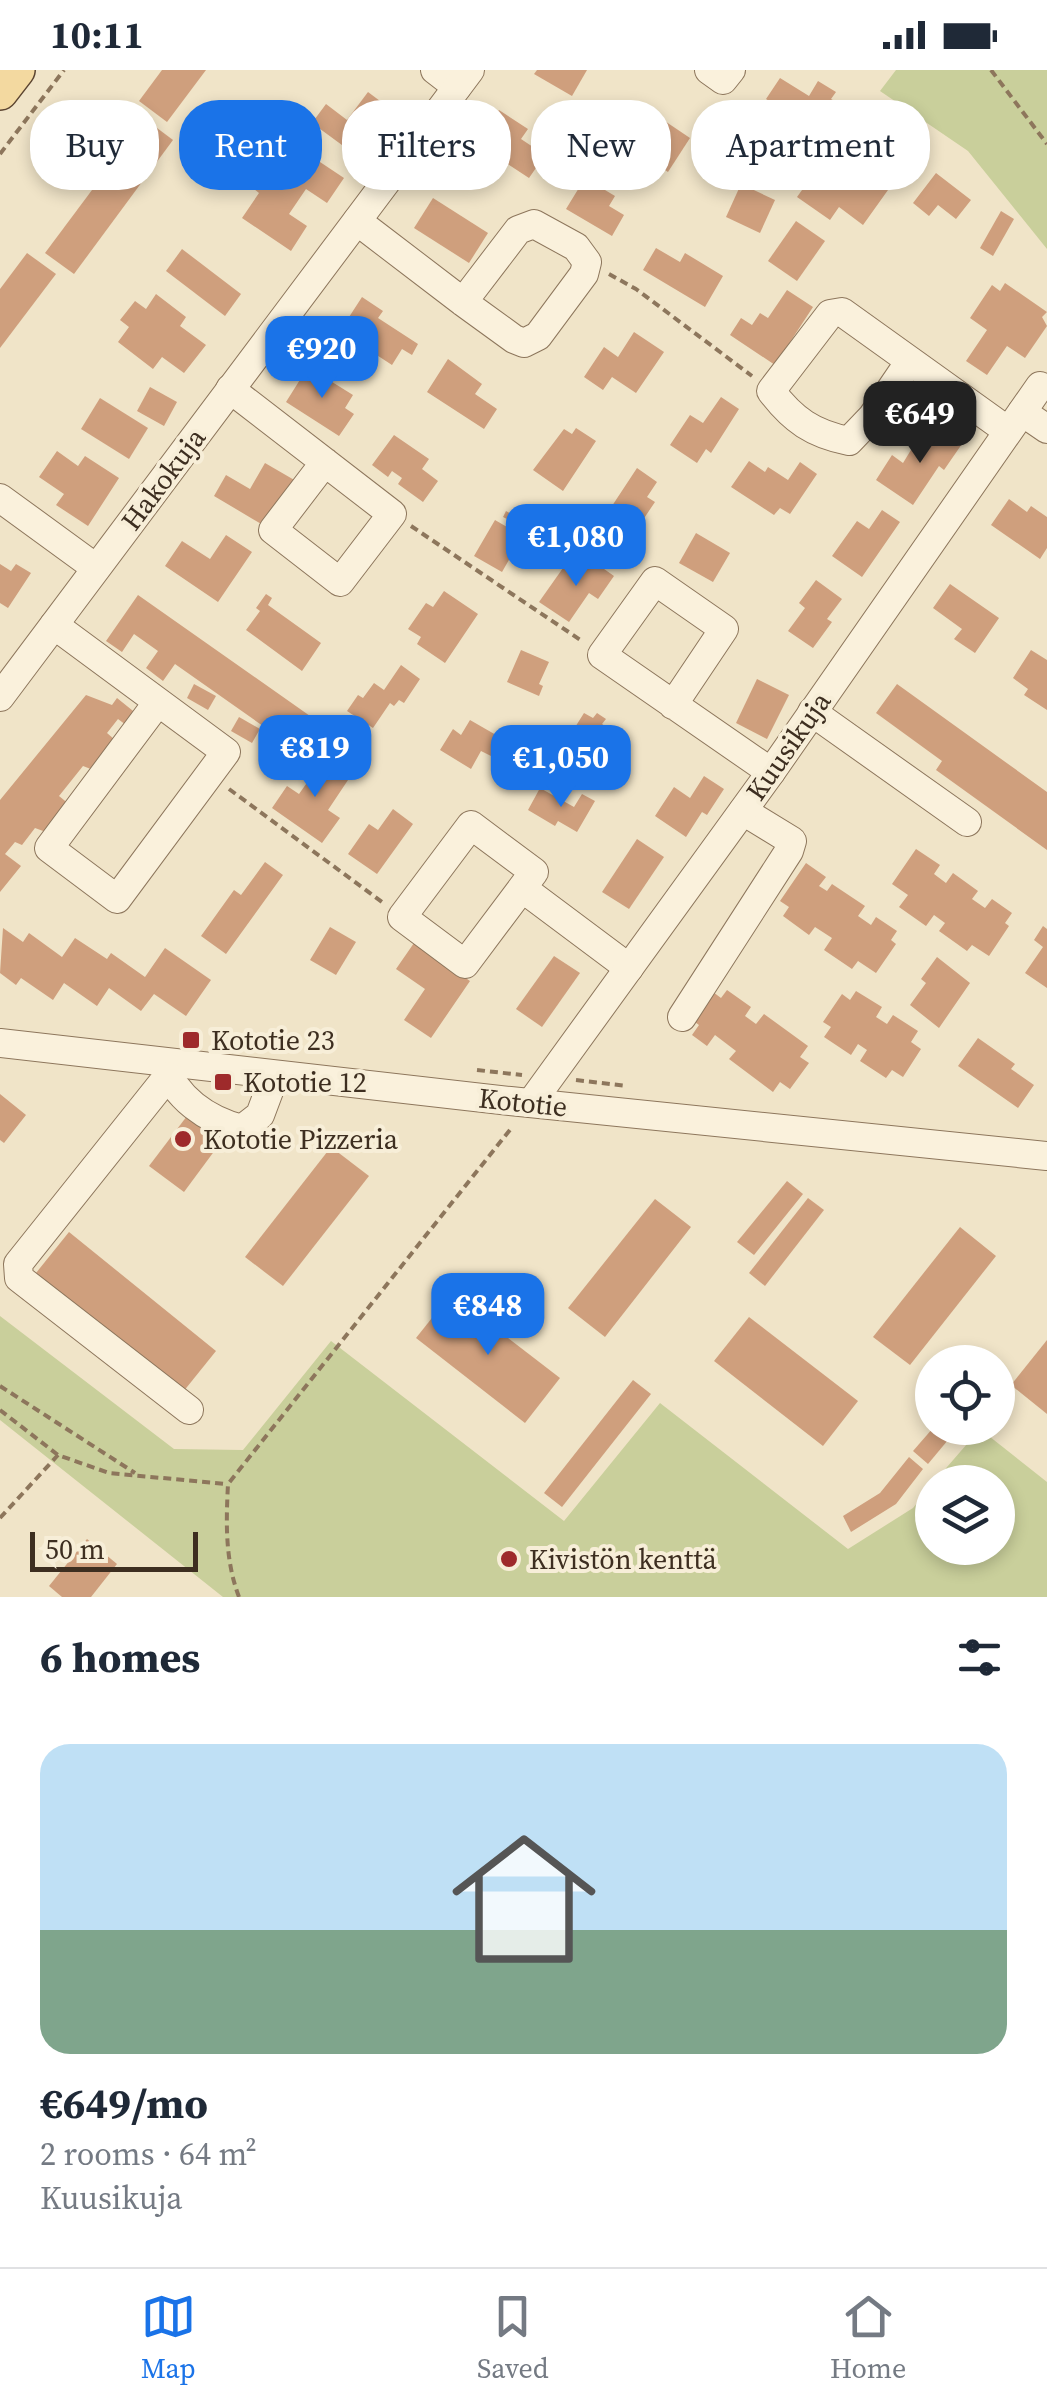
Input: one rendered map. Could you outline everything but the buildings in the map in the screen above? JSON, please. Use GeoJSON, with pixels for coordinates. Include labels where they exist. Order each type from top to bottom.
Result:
{"type":"FeatureCollection","features":[{"type":"Feature","properties":{"kind":"main road"},"geometry":{"type":"LineString","coordinates":[[0,92],[17,70]]}},
{"type":"Feature","properties":{"kind":"street"},"geometry":{"type":"LineString","coordinates":[[709,70],[723,80],[731,70]]}},
{"type":"Feature","properties":{"kind":"street","name":"Hakokuja"},"geometry":{"type":"LineString","coordinates":[[0,697],[356,221],[454,76]]}},
{"type":"Feature","properties":{"kind":"street"},"geometry":{"type":"LineString","coordinates":[[356,221],[463,302],[514,339],[524,342],[538,336],[584,274],[586,262],[576,247],[534,224],[518,230],[463,302]]}},
{"type":"Feature","properties":{"kind":"street"},"geometry":{"type":"LineString","coordinates":[[910,361],[872,417],[848,441],[819,435],[789,416],[771,391],[830,314],[842,312],[910,361],[1015,421],[1047,429]]}},
{"type":"Feature","properties":{"kind":"street","name":"Kuusikuja"},"geometry":{"type":"LineString","coordinates":[[531,1103],[771,772],[1040,386]]}},
{"type":"Feature","properties":{"kind":"street"},"geometry":{"type":"LineString","coordinates":[[230,389],[392,514],[340,582],[273,530],[324,462]]}},
{"type":"Feature","properties":{"kind":"street"},"geometry":{"type":"LineString","coordinates":[[0,498],[96,568]]}},
{"type":"Feature","properties":{"kind":"street"},"geometry":{"type":"LineString","coordinates":[[672,704],[724,629],[654,580],[602,655],[672,704],[771,772]]}},
{"type":"Feature","properties":{"kind":"street"},"geometry":{"type":"LineString","coordinates":[[54,624],[226,752],[117,898],[49,848],[158,702]]}},
{"type":"Feature","properties":{"kind":"street"},"geometry":{"type":"LineString","coordinates":[[812,712],[967,822]]}},
{"type":"Feature","properties":{"kind":"street"},"geometry":{"type":"LineString","coordinates":[[682,1017],[792,841],[743,810]]}},
{"type":"Feature","properties":{"kind":"street"},"geometry":{"type":"LineString","coordinates":[[470,825],[534,872],[522,888],[465,964],[402,917],[470,825]]}},
{"type":"Feature","properties":{"kind":"street"},"geometry":{"type":"LineString","coordinates":[[522,888],[629,968]]}},
{"type":"Feature","properties":{"kind":"street","name":"Kototie"},"geometry":{"type":"LineString","coordinates":[[0,1043],[165,1070],[275,1075],[1047,1156]]}},
{"type":"Feature","properties":{"kind":"street"},"geometry":{"type":"LineString","coordinates":[[188,1410],[19,1278],[18,1264],[165,1070],[188,1100],[212,1122],[242,1130],[260,1115],[275,1075]]}},
{"type":"Feature","properties":{"kind":"path"},"geometry":{"type":"LineString","coordinates":[[0,154],[64,70]]}},
{"type":"Feature","properties":{"kind":"path"},"geometry":{"type":"LineString","coordinates":[[991,70],[1047,144]]}},
{"type":"Feature","properties":{"kind":"path"},"geometry":{"type":"LineString","coordinates":[[586,262],[636,289],[771,391]]}},
{"type":"Feature","properties":{"kind":"path"},"geometry":{"type":"LineString","coordinates":[[392,514],[602,655]]}},
{"type":"Feature","properties":{"kind":"path"},"geometry":{"type":"LineString","coordinates":[[209,775],[402,917]]}},
{"type":"Feature","properties":{"kind":"path"},"geometry":{"type":"LineString","coordinates":[[239,1597],[225,1532],[228,1484],[531,1103]]}},
{"type":"Feature","properties":{"kind":"path"},"geometry":{"type":"LineString","coordinates":[[0,1386],[139,1476]]}},
{"type":"Feature","properties":{"kind":"path"},"geometry":{"type":"LineString","coordinates":[[0,1410],[58,1455],[109,1473],[228,1484]]}},
{"type":"Feature","properties":{"kind":"path"},"geometry":{"type":"LineString","coordinates":[[0,1518],[58,1455]]}},
{"type":"Feature","properties":{"kind":"green space"},"geometry":{"type":"Polygon","coordinates":[[[896,70],[1047,70],[1047,249],[968,151],[930,125],[930,100],[893,100],[880,91],[896,70]]]}},
{"type":"Feature","properties":{"kind":"green space"},"geometry":{"type":"Polygon","coordinates":[[[0,1316],[174,1449],[243,1450],[331,1341],[564,1521],[660,1403],[848,1549],[915,1506],[915,1565],[1015,1565],[1015,1465],[949,1465],[966,1445],[1000,1445],[1047,1482],[1047,1597],[223,1597],[0,1420],[0,1316]]]}},
{"type":"Feature","properties":{"kind":"place","name":"Kototie 23"},"geometry":{"type":"Point","coordinates":[191,1040]}},
{"type":"Feature","properties":{"kind":"place","name":"Kototie 12"},"geometry":{"type":"Point","coordinates":[223,1082]}},
{"type":"Feature","properties":{"kind":"place","name":"Kototie Pizzeria"},"geometry":{"type":"Point","coordinates":[183,1139]}},
{"type":"Feature","properties":{"kind":"place","name":"Kivistön kenttä"},"geometry":{"type":"Point","coordinates":[509,1559]}}]}
